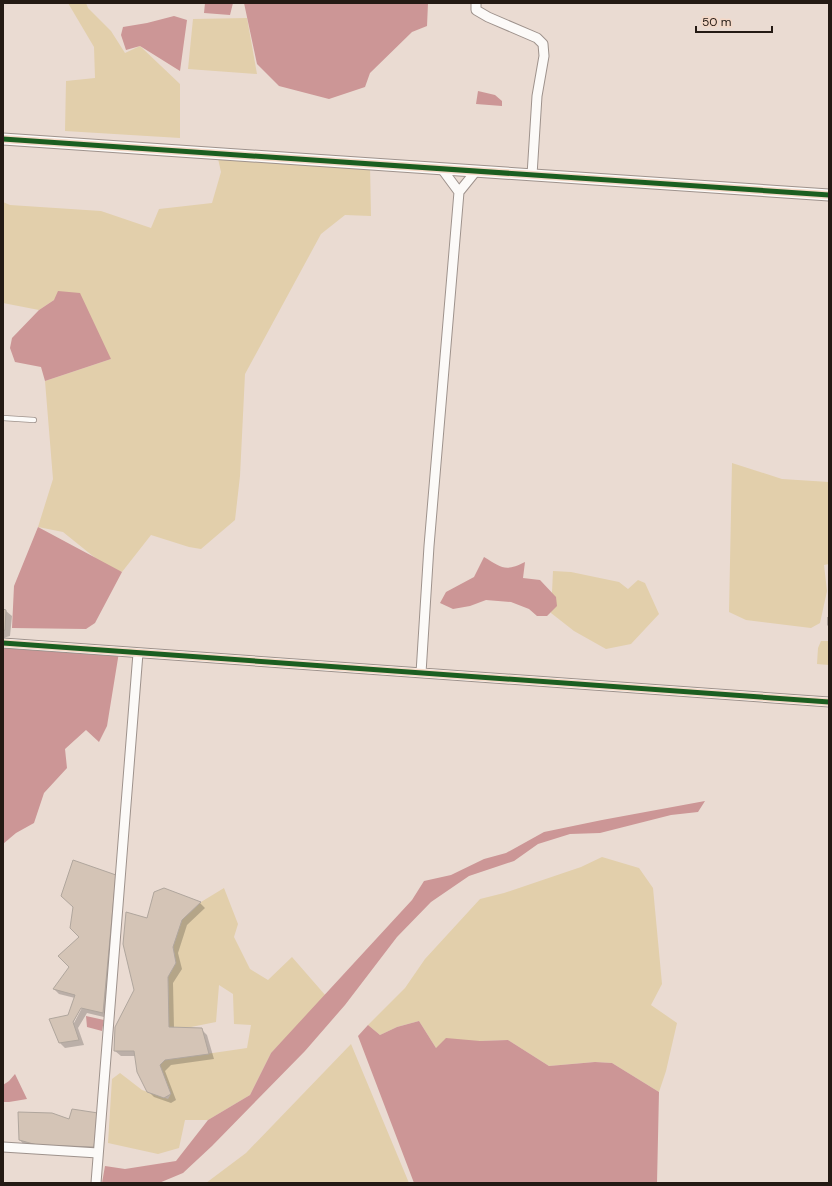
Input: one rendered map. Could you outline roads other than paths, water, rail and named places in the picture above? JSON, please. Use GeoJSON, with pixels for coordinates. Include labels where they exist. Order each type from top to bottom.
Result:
{"type":"FeatureCollection","features":[{"type":"Feature","properties":{"kind":"street"},"geometry":{"type":"LineString","coordinates":[[476,3],[476,10],[488,17],[537,38],[543,44],[544,56],[537,96],[532,175]]}},
{"type":"Feature","properties":{"kind":"street"},"geometry":{"type":"LineString","coordinates":[[3,139],[829,195]]}},
{"type":"Feature","properties":{"kind":"street"},"geometry":{"type":"LineString","coordinates":[[442,169],[459,192]]}},
{"type":"Feature","properties":{"kind":"street"},"geometry":{"type":"LineString","coordinates":[[421,673],[429,546],[459,192],[476,171]]}},
{"type":"Feature","properties":{"kind":"street"},"geometry":{"type":"LineString","coordinates":[[3,643],[829,702]]}},
{"type":"Feature","properties":{"kind":"street"},"geometry":{"type":"LineString","coordinates":[[96,1183],[138,653]]}},
{"type":"Feature","properties":{"kind":"street"},"geometry":{"type":"LineString","coordinates":[[3,1147],[98,1153]]}},
{"type":"Feature","properties":{"kind":"lane"},"geometry":{"type":"LineString","coordinates":[[3,418],[34,420]]}}]}
